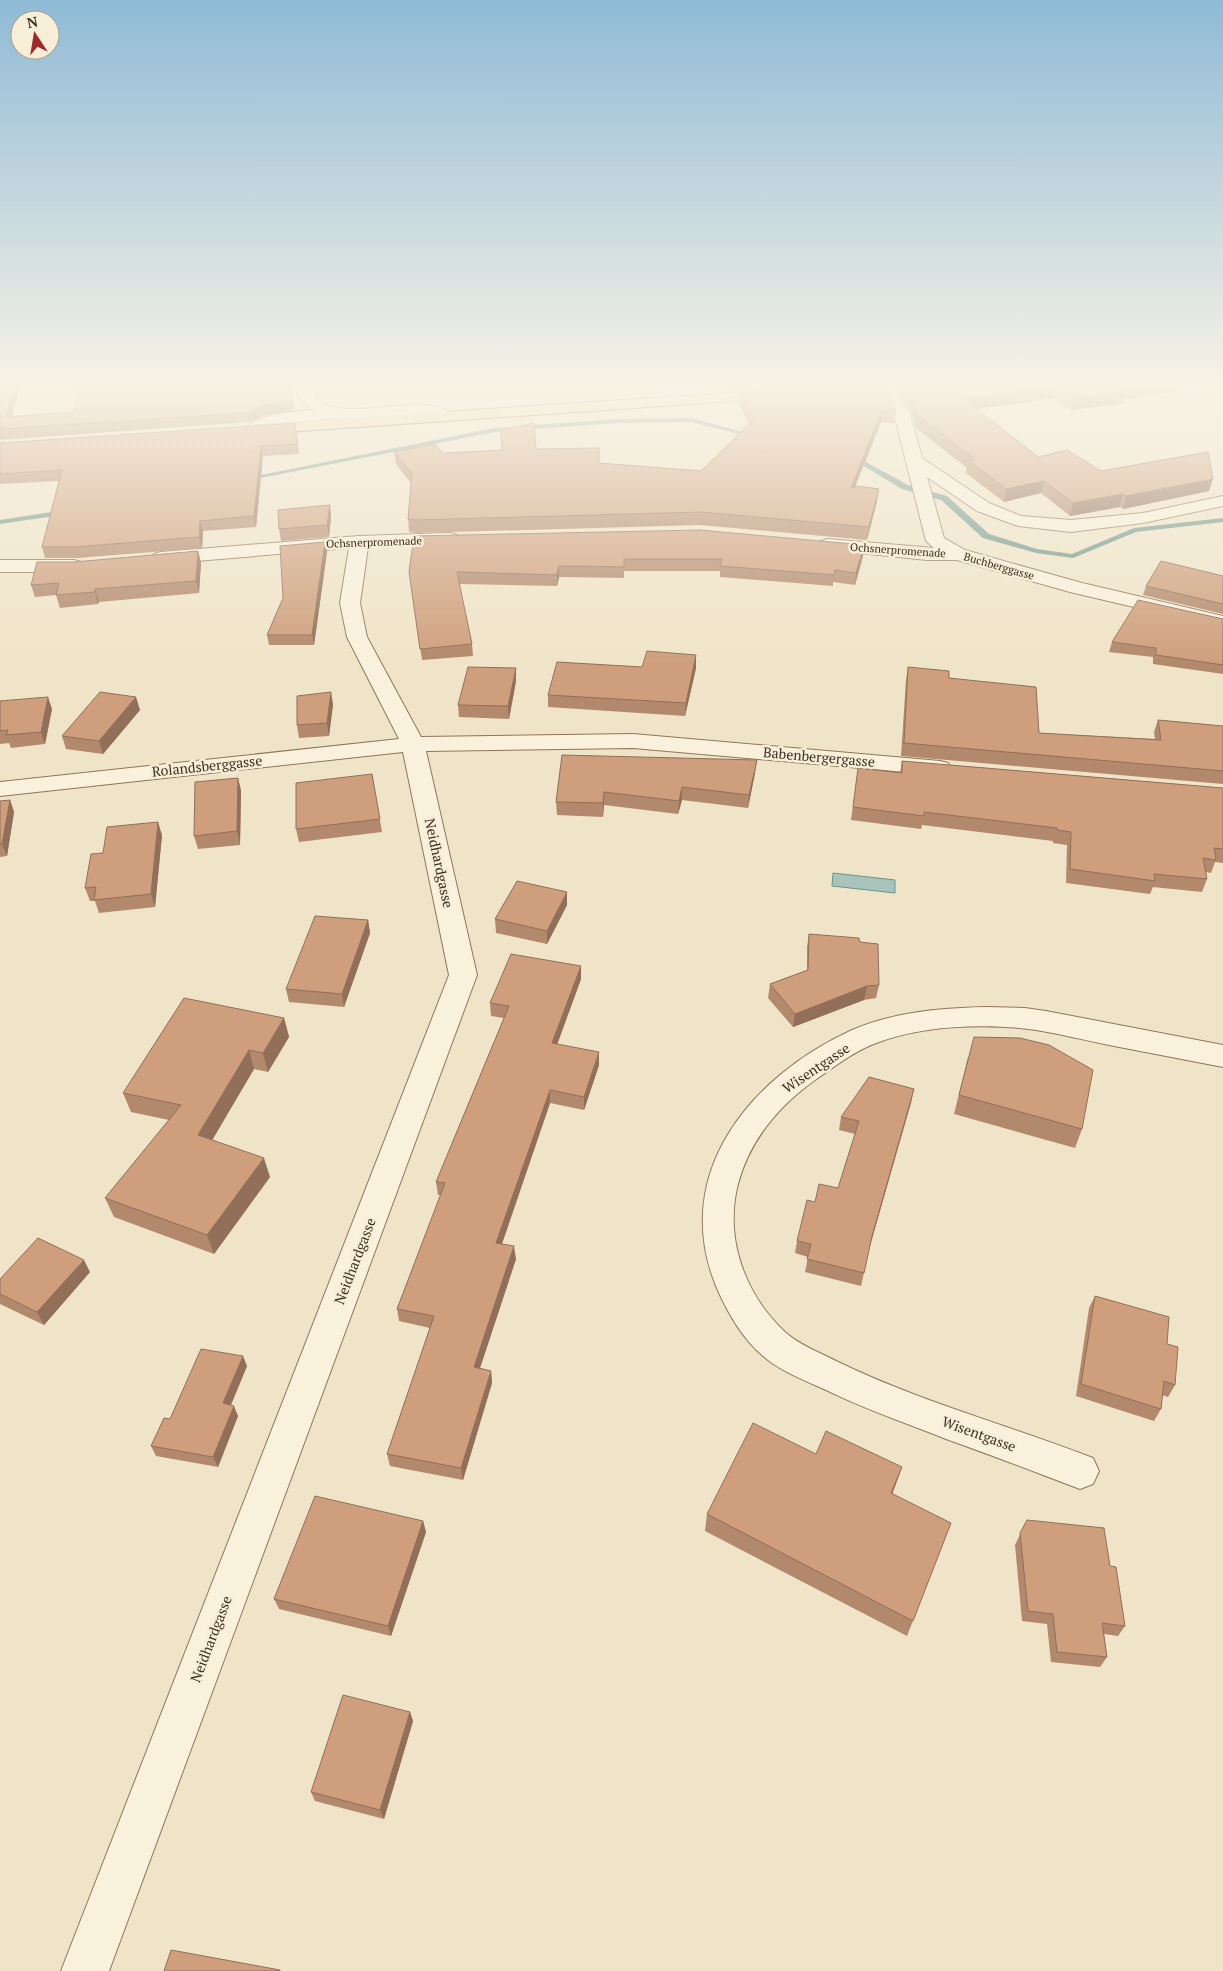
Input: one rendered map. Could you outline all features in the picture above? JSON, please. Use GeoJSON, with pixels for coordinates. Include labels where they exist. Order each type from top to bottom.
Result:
{"type":"FeatureCollection","features":[{"type":"Feature","properties":{"kind":"street","name":"Buchberggasse"},"geometry":{"type":"LineString","coordinates":[[919,480],[936,541],[958,554],[1077,588],[1223,622]]}},
{"type":"Feature","properties":{"kind":"street"},"geometry":{"type":"LineString","coordinates":[[944,480],[983,506],[1018,521],[1071,526],[1143,518],[1223,501]]}},
{"type":"Feature","properties":{"kind":"street","name":"Ochsnerpromenade"},"geometry":{"type":"LineString","coordinates":[[147,559],[359,542],[466,539]]}},
{"type":"Feature","properties":{"kind":"street","name":"Neidhardgasse"},"geometry":{"type":"LineString","coordinates":[[85,1971],[463,975],[414,744],[357,637],[350,603],[359,542]]}},
{"type":"Feature","properties":{"kind":"street","name":"Ochsnerpromenade"},"geometry":{"type":"LineString","coordinates":[[809,543],[927,554],[958,554]]}},
{"type":"Feature","properties":{"kind":"street"},"geometry":{"type":"LineString","coordinates":[[0,566],[88,565]]}},
{"type":"Feature","properties":{"kind":"street","name":"Babenbergergasse"},"geometry":{"type":"LineString","coordinates":[[414,744],[633,741],[956,769]]}},
{"type":"Feature","properties":{"kind":"street","name":"Rolandsberggasse"},"geometry":{"type":"LineString","coordinates":[[0,789],[414,744]]}},
{"type":"Feature","properties":{"kind":"street","name":"Wisentgasse"},"geometry":{"type":"LineString","coordinates":[[1080,1471],[848,1385],[776,1346],[753,1323],[737,1298],[727,1269],[718,1237],[717,1204],[726,1172],[740,1140],[761,1108],[797,1077],[834,1053],[867,1035],[903,1025],[937,1020],[983,1017],[1027,1018],[1223,1056]]}},
{"type":"Feature","properties":{"kind":"water"},"geometry":{"type":"Polygon","coordinates":[[[833,873],[895,880],[895,893],[832,886],[833,873]]]}},
{"type":"Feature","properties":{"kind":"building"},"geometry":{"type":"Polygon","coordinates":[[[59,480],[258,480],[254,516],[200,521],[199,537],[75,547],[42,547],[59,480]]]}},
{"type":"Feature","properties":{"kind":"building"},"geometry":{"type":"Polygon","coordinates":[[[411,480],[854,480],[851,488],[858,486],[879,489],[869,527],[701,512],[408,519],[411,480]]]}},
{"type":"Feature","properties":{"kind":"building"},"geometry":{"type":"Polygon","coordinates":[[[994,480],[1208,480],[1126,496],[1123,494],[1073,503],[1044,481],[1006,489],[994,480]]]}},
{"type":"Feature","properties":{"kind":"building"},"geometry":{"type":"Polygon","coordinates":[[[330,505],[327,525],[279,529],[278,510],[330,505]]]}},
{"type":"Feature","properties":{"kind":"building"},"geometry":{"type":"Polygon","coordinates":[[[700,530],[864,545],[856,573],[835,570],[834,575],[720,566],[722,559],[624,559],[624,567],[559,566],[557,575],[457,572],[472,644],[420,649],[409,572],[414,536],[700,530]]]}},
{"type":"Feature","properties":{"kind":"building"},"geometry":{"type":"Polygon","coordinates":[[[325,542],[312,635],[267,635],[283,598],[280,546],[325,542]]]}},
{"type":"Feature","properties":{"kind":"building"},"geometry":{"type":"Polygon","coordinates":[[[198,551],[196,581],[95,589],[95,592],[56,595],[59,583],[31,585],[37,562],[74,562],[198,551]]]}},
{"type":"Feature","properties":{"kind":"building"},"geometry":{"type":"Polygon","coordinates":[[[1161,561],[1223,576],[1223,604],[1146,586],[1161,561]]]}},
{"type":"Feature","properties":{"kind":"building"},"geometry":{"type":"Polygon","coordinates":[[[1138,600],[1223,619],[1223,665],[1156,655],[1156,648],[1112,642],[1138,600]]]}},
{"type":"Feature","properties":{"kind":"building"},"geometry":{"type":"Polygon","coordinates":[[[647,651],[696,655],[686,703],[548,695],[557,662],[642,667],[647,651]]]}},
{"type":"Feature","properties":{"kind":"building"},"geometry":{"type":"Polygon","coordinates":[[[468,667],[516,668],[508,706],[458,705],[468,667]]]}},
{"type":"Feature","properties":{"kind":"building"},"geometry":{"type":"Polygon","coordinates":[[[908,667],[949,671],[949,678],[1036,687],[1039,733],[1161,740],[1158,720],[1223,726],[1223,771],[904,743],[908,667]]]}},
{"type":"Feature","properties":{"kind":"building"},"geometry":{"type":"Polygon","coordinates":[[[100,692],[136,697],[99,741],[62,736],[100,692]]]}},
{"type":"Feature","properties":{"kind":"building"},"geometry":{"type":"Polygon","coordinates":[[[331,692],[327,723],[297,725],[297,696],[331,692]]]}},
{"type":"Feature","properties":{"kind":"building"},"geometry":{"type":"Polygon","coordinates":[[[48,697],[41,732],[6,735],[8,730],[0,731],[0,701],[48,697]]]}},
{"type":"Feature","properties":{"kind":"building"},"geometry":{"type":"Polygon","coordinates":[[[562,755],[757,760],[749,795],[682,787],[679,801],[604,792],[603,803],[556,802],[562,755]]]}},
{"type":"Feature","properties":{"kind":"building"},"geometry":{"type":"Polygon","coordinates":[[[902,761],[1223,788],[1223,849],[1214,848],[1216,860],[1203,858],[1207,879],[1154,874],[1155,881],[1070,869],[1071,832],[1057,830],[1057,828],[924,812],[924,816],[853,807],[858,768],[902,773],[902,761]]]}},
{"type":"Feature","properties":{"kind":"building"},"geometry":{"type":"Polygon","coordinates":[[[372,774],[380,819],[296,829],[296,783],[372,774]]]}},
{"type":"Feature","properties":{"kind":"building"},"geometry":{"type":"Polygon","coordinates":[[[238,778],[237,831],[194,836],[195,782],[238,778]]]}},
{"type":"Feature","properties":{"kind":"building"},"geometry":{"type":"Polygon","coordinates":[[[10,800],[2,844],[0,844],[0,801],[10,800]]]}},
{"type":"Feature","properties":{"kind":"building"},"geometry":{"type":"Polygon","coordinates":[[[158,822],[151,894],[94,900],[96,887],[85,888],[91,854],[103,853],[107,827],[158,822]]]}},
{"type":"Feature","properties":{"kind":"building"},"geometry":{"type":"Polygon","coordinates":[[[517,881],[567,892],[547,931],[495,919],[517,881]]]}},
{"type":"Feature","properties":{"kind":"building"},"geometry":{"type":"Polygon","coordinates":[[[315,916],[368,920],[342,994],[286,989],[315,916]]]}},
{"type":"Feature","properties":{"kind":"building"},"geometry":{"type":"Polygon","coordinates":[[[809,934],[859,938],[860,942],[878,944],[879,985],[867,986],[795,1014],[770,984],[808,970],[809,934]]]}},
{"type":"Feature","properties":{"kind":"building"},"geometry":{"type":"Polygon","coordinates":[[[511,954],[581,966],[552,1043],[599,1052],[584,1097],[550,1090],[496,1243],[514,1246],[474,1367],[491,1371],[461,1468],[387,1454],[434,1316],[397,1309],[445,1183],[436,1182],[509,1006],[490,1003],[511,954]]]}},
{"type":"Feature","properties":{"kind":"building"},"geometry":{"type":"Polygon","coordinates":[[[184,998],[284,1018],[263,1053],[249,1050],[198,1135],[264,1158],[207,1235],[105,1198],[181,1105],[123,1093],[184,998]]]}},
{"type":"Feature","properties":{"kind":"building"},"geometry":{"type":"Polygon","coordinates":[[[974,1037],[1020,1038],[1049,1045],[1093,1070],[1082,1129],[959,1095],[974,1037]]]}},
{"type":"Feature","properties":{"kind":"building"},"geometry":{"type":"Polygon","coordinates":[[[869,1077],[914,1089],[872,1236],[864,1273],[807,1259],[811,1244],[797,1241],[807,1200],[815,1202],[819,1184],[838,1188],[859,1121],[841,1117],[869,1077]]]}},
{"type":"Feature","properties":{"kind":"building"},"geometry":{"type":"Polygon","coordinates":[[[38,1238],[84,1260],[37,1312],[0,1294],[0,1279],[38,1238]]]}},
{"type":"Feature","properties":{"kind":"building"},"geometry":{"type":"Polygon","coordinates":[[[1095,1296],[1169,1317],[1167,1344],[1178,1347],[1175,1385],[1164,1381],[1161,1409],[1081,1384],[1095,1296]]]}},
{"type":"Feature","properties":{"kind":"building"},"geometry":{"type":"Polygon","coordinates":[[[201,1349],[243,1356],[223,1403],[234,1406],[213,1457],[151,1446],[164,1418],[170,1419],[201,1349]]]}},
{"type":"Feature","properties":{"kind":"building"},"geometry":{"type":"Polygon","coordinates":[[[753,1423],[816,1454],[826,1431],[902,1467],[891,1493],[951,1523],[913,1621],[707,1514],[753,1423]]]}},
{"type":"Feature","properties":{"kind":"building"},"geometry":{"type":"Polygon","coordinates":[[[315,1496],[423,1521],[388,1626],[274,1599],[315,1496]]]}},
{"type":"Feature","properties":{"kind":"building"},"geometry":{"type":"Polygon","coordinates":[[[1027,1520],[1104,1528],[1110,1566],[1116,1567],[1125,1626],[1102,1623],[1107,1657],[1057,1652],[1053,1614],[1028,1611],[1020,1533],[1027,1520]]]}},
{"type":"Feature","properties":{"kind":"building"},"geometry":{"type":"Polygon","coordinates":[[[343,1695],[410,1712],[380,1810],[311,1792],[343,1695]]]}},
{"type":"Feature","properties":{"kind":"building"},"geometry":{"type":"Polygon","coordinates":[[[171,1950],[280,1970],[280,1971],[164,1971],[171,1950]]]}},
{"type":"Feature","properties":{"kind":"waterway"},"geometry":{"type":"LineString","coordinates":[[893,480],[905,487],[944,498],[986,536],[1036,551],[1073,556],[1134,530],[1223,520]]}},
{"type":"Feature","properties":{"kind":"waterway"},"geometry":{"type":"LineString","coordinates":[[0,522],[65,512]]}}]}
